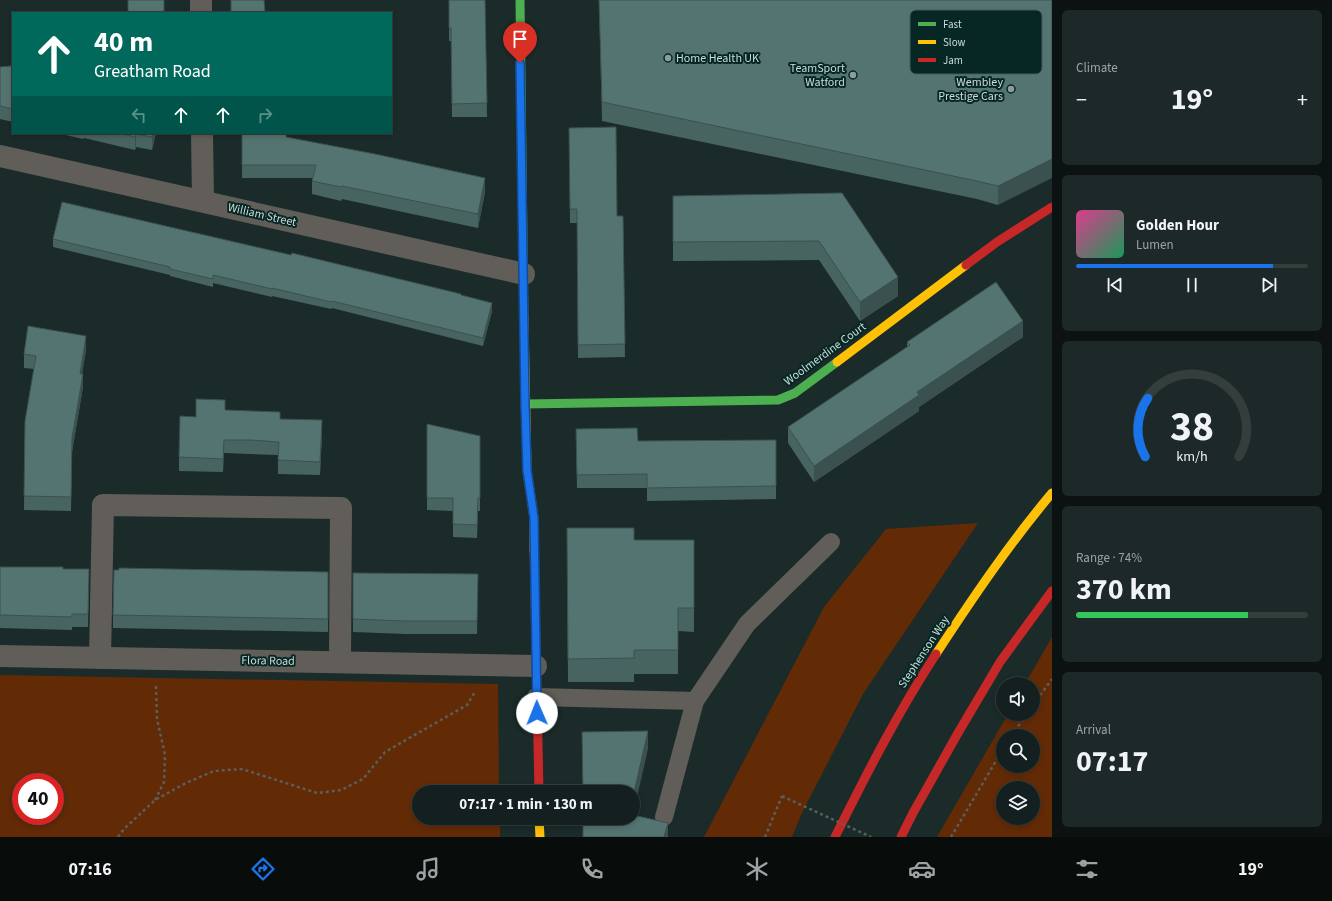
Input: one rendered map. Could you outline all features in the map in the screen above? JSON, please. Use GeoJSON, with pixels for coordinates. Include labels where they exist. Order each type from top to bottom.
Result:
{"type":"FeatureCollection","features":[{"type":"Feature","properties":{"kind":"street"},"geometry":{"type":"LineString","coordinates":[[201,0],[201,12]]}},
{"type":"Feature","properties":{"kind":"street"},"geometry":{"type":"LineString","coordinates":[[520,0],[525,404],[527,470],[534,518],[536,697],[539,785]]}},
{"type":"Feature","properties":{"kind":"street"},"geometry":{"type":"LineString","coordinates":[[202,134],[203,201]]}},
{"type":"Feature","properties":{"kind":"street","name":"William Street"},"geometry":{"type":"LineString","coordinates":[[0,156],[524,274]]}},
{"type":"Feature","properties":{"kind":"street","name":"Woolmerdine Court"},"geometry":{"type":"LineString","coordinates":[[525,404],[778,400],[795,393],[997,242],[1052,207]]}},
{"type":"Feature","properties":{"kind":"street","name":"Stephenson Way"},"geometry":{"type":"LineString","coordinates":[[835,837],[864,777],[914,689],[984,581],[1035,513],[1052,493]]}},
{"type":"Feature","properties":{"kind":"street"},"geometry":{"type":"LineString","coordinates":[[100,658],[103,505],[341,508],[340,662]]}},
{"type":"Feature","properties":{"kind":"street"},"geometry":{"type":"LineString","coordinates":[[901,837],[958,733],[1000,662],[1052,591]]}},
{"type":"Feature","properties":{"kind":"street","name":"Flora Road"},"geometry":{"type":"LineString","coordinates":[[0,656],[536,666]]}},
{"type":"Feature","properties":{"kind":"street"},"geometry":{"type":"LineString","coordinates":[[539,825],[540,837]]}},
{"type":"Feature","properties":{"kind":"lane"},"geometry":{"type":"LineString","coordinates":[[664,817],[695,701],[746,624],[831,542]]}},
{"type":"Feature","properties":{"kind":"lane"},"geometry":{"type":"LineString","coordinates":[[536,697],[695,701]]}},
{"type":"Feature","properties":{"kind":"path"},"geometry":{"type":"LineString","coordinates":[[155,659],[157,719],[165,755],[164,782],[155,800]]}},
{"type":"Feature","properties":{"kind":"path"},"geometry":{"type":"LineString","coordinates":[[118,837],[124,828],[155,800],[186,783],[214,771],[242,769],[317,792],[340,790],[363,779],[384,752],[467,705],[492,665]]}},
{"type":"Feature","properties":{"kind":"path"},"geometry":{"type":"LineString","coordinates":[[1040,695],[1052,679]]}},
{"type":"Feature","properties":{"kind":"path"},"geometry":{"type":"LineString","coordinates":[[951,837],[996,761]]}},
{"type":"Feature","properties":{"kind":"path"},"geometry":{"type":"LineString","coordinates":[[765,837],[782,796],[870,837]]}},
{"type":"Feature","properties":{"kind":"shaded area"},"geometry":{"type":"Polygon","coordinates":[[[978,523],[863,694],[802,813],[792,837],[704,837],[824,607],[886,529],[978,523]]]}},
{"type":"Feature","properties":{"kind":"shaded area"},"geometry":{"type":"Polygon","coordinates":[[[1052,637],[1052,837],[937,837],[996,735],[996,773],[1040,773],[1040,729],[999,729],[1004,721],[1040,721],[1040,677],[1029,677],[1052,637]]]}},
{"type":"Feature","properties":{"kind":"shaded area"},"geometry":{"type":"Polygon","coordinates":[[[0,675],[498,684],[499,785],[412,785],[412,825],[500,825],[500,837],[0,837],[0,675]]]}},
{"type":"Feature","properties":{"kind":"building"},"geometry":{"type":"Polygon","coordinates":[[[128,0],[164,0],[164,12],[128,12],[128,0]]]}},
{"type":"Feature","properties":{"kind":"building"},"geometry":{"type":"Polygon","coordinates":[[[231,0],[264,0],[265,12],[231,12],[231,0]]]}},
{"type":"Feature","properties":{"kind":"building"},"geometry":{"type":"Polygon","coordinates":[[[449,0],[485,0],[487,103],[452,104],[449,0]]]}},
{"type":"Feature","properties":{"kind":"building"},"geometry":{"type":"Polygon","coordinates":[[[599,0],[1052,0],[1052,159],[998,186],[602,102],[599,0]]]}},
{"type":"Feature","properties":{"kind":"building"},"geometry":{"type":"Polygon","coordinates":[[[12,66],[12,109],[0,106],[0,67],[12,66]]]}},
{"type":"Feature","properties":{"kind":"building"},"geometry":{"type":"Polygon","coordinates":[[[616,127],[617,216],[623,216],[625,344],[578,345],[577,209],[570,209],[569,128],[616,127]]]}},
{"type":"Feature","properties":{"kind":"building"},"geometry":{"type":"Polygon","coordinates":[[[123,134],[136,134],[135,137],[123,134]]]}},
{"type":"Feature","properties":{"kind":"building"},"geometry":{"type":"Polygon","coordinates":[[[136,134],[153,134],[152,137],[136,134]]]}},
{"type":"Feature","properties":{"kind":"building"},"geometry":{"type":"Polygon","coordinates":[[[242,134],[286,134],[286,137],[375,154],[485,178],[478,214],[312,181],[316,165],[242,165],[242,134]]]}},
{"type":"Feature","properties":{"kind":"building"},"geometry":{"type":"Polygon","coordinates":[[[842,193],[898,277],[860,302],[819,241],[673,242],[673,196],[842,193]]]}},
{"type":"Feature","properties":{"kind":"building"},"geometry":{"type":"Polygon","coordinates":[[[62,202],[291,255],[292,253],[461,294],[492,303],[483,338],[332,301],[213,275],[213,279],[170,269],[170,267],[53,239],[62,202]]]}},
{"type":"Feature","properties":{"kind":"building"},"geometry":{"type":"Polygon","coordinates":[[[996,282],[1023,321],[917,392],[919,395],[814,466],[788,427],[910,345],[907,342],[996,282]]]}},
{"type":"Feature","properties":{"kind":"building"},"geometry":{"type":"Polygon","coordinates":[[[28,326],[86,336],[80,374],[83,374],[72,438],[71,497],[24,496],[25,421],[36,356],[24,354],[28,326]]]}},
{"type":"Feature","properties":{"kind":"building"},"geometry":{"type":"Polygon","coordinates":[[[196,399],[225,400],[225,410],[280,412],[280,419],[322,420],[320,462],[278,460],[279,442],[250,440],[224,440],[223,459],[179,457],[180,416],[196,417],[196,399]]]}},
{"type":"Feature","properties":{"kind":"building"},"geometry":{"type":"Polygon","coordinates":[[[427,424],[480,436],[480,498],[478,498],[477,525],[453,524],[453,498],[427,498],[427,424]]]}},
{"type":"Feature","properties":{"kind":"building"},"geometry":{"type":"Polygon","coordinates":[[[637,428],[638,441],[776,440],[776,486],[647,488],[647,474],[577,475],[576,429],[637,428]]]}},
{"type":"Feature","properties":{"kind":"building"},"geometry":{"type":"Polygon","coordinates":[[[567,528],[634,528],[634,540],[694,540],[694,608],[678,608],[678,650],[634,650],[634,658],[568,659],[567,528]]]}},
{"type":"Feature","properties":{"kind":"building"},"geometry":{"type":"Polygon","coordinates":[[[0,567],[63,567],[63,569],[89,569],[88,614],[72,614],[72,617],[0,615],[0,567]]]}},
{"type":"Feature","properties":{"kind":"building"},"geometry":{"type":"Polygon","coordinates":[[[119,568],[328,572],[328,619],[113,615],[114,570],[119,570],[119,568]]]}},
{"type":"Feature","properties":{"kind":"building"},"geometry":{"type":"Polygon","coordinates":[[[353,573],[478,574],[477,621],[353,619],[353,573]]]}},
{"type":"Feature","properties":{"kind":"building"},"geometry":{"type":"Polygon","coordinates":[[[648,731],[636,785],[583,785],[582,732],[648,731]]]}},
{"type":"Feature","properties":{"kind":"building"},"geometry":{"type":"Polygon","coordinates":[[[640,817],[668,823],[664,837],[583,837],[583,825],[640,825],[640,817]]]}},
{"type":"Feature","properties":{"kind":"traffic: fast"},"geometry":{"type":"LineString","coordinates":[[520,0],[524,319]]}},
{"type":"Feature","properties":{"kind":"traffic: fast"},"geometry":{"type":"LineString","coordinates":[[525,404],[778,400],[795,393],[837,362]]}},
{"type":"Feature","properties":{"kind":"traffic: slow"},"geometry":{"type":"LineString","coordinates":[[837,362],[966,265]]}},
{"type":"Feature","properties":{"kind":"traffic: slow"},"geometry":{"type":"LineString","coordinates":[[524,319],[527,470],[534,518],[534,551]]}},
{"type":"Feature","properties":{"kind":"traffic: slow"},"geometry":{"type":"LineString","coordinates":[[936,654],[991,572],[1052,493]]}},
{"type":"Feature","properties":{"kind":"traffic: slow"},"geometry":{"type":"LineString","coordinates":[[539,825],[540,837]]}},
{"type":"Feature","properties":{"kind":"traffic: jam"},"geometry":{"type":"LineString","coordinates":[[966,265],[997,242],[1052,207]]}},
{"type":"Feature","properties":{"kind":"traffic: jam"},"geometry":{"type":"LineString","coordinates":[[534,551],[539,785]]}},
{"type":"Feature","properties":{"kind":"traffic: jam"},"geometry":{"type":"LineString","coordinates":[[901,837],[958,733],[1000,662],[1052,591]]}},
{"type":"Feature","properties":{"kind":"traffic: jam"},"geometry":{"type":"LineString","coordinates":[[835,837],[896,721],[936,654]]}},
{"type":"Feature","properties":{"kind":"place","name":"Home Health UK"},"geometry":{"type":"Point","coordinates":[668,58]}},
{"type":"Feature","properties":{"kind":"place","name":"TeamSport Watford"},"geometry":{"type":"Point","coordinates":[853,75]}},
{"type":"Feature","properties":{"kind":"place","name":"Wembley Prestige Cars"},"geometry":{"type":"Point","coordinates":[1011,89]}},
{"type":"Feature","properties":{"kind":"route"},"geometry":{"type":"LineString","coordinates":[[520,63],[525,404],[527,470],[534,518],[537,713]]}}]}
